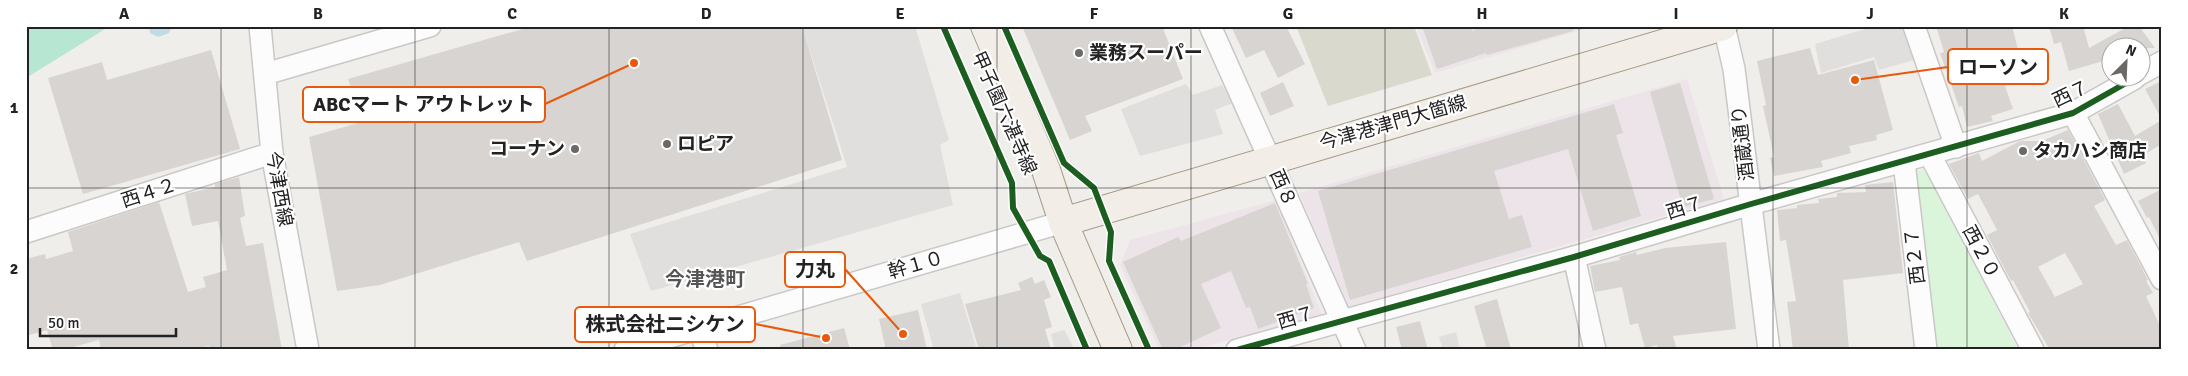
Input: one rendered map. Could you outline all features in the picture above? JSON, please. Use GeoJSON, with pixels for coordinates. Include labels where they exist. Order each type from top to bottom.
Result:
{"type":"FeatureCollection","features":[{"type":"Feature","properties":{"kind":"main road","name":"甲子園六湛寺線"},"geometry":{"type":"LineString","coordinates":[[966,26],[1029,176],[1063,222]]}},
{"type":"Feature","properties":{"kind":"main road","name":"甲子園六湛寺線"},"geometry":{"type":"LineString","coordinates":[[985,26],[1046,170],[1063,222],[1118,350]]}},
{"type":"Feature","properties":{"kind":"main road","name":"今津港津門大箇線"},"geometry":{"type":"LineString","coordinates":[[1063,222],[1723,26]]}},
{"type":"Feature","properties":{"kind":"street","name":"今津西線"},"geometry":{"type":"LineString","coordinates":[[260,26],[272,153],[308,350]]}},
{"type":"Feature","properties":{"kind":"street"},"geometry":{"type":"LineString","coordinates":[[265,74],[430,26]]}},
{"type":"Feature","properties":{"kind":"street","name":"西８"},"geometry":{"type":"LineString","coordinates":[[1210,26],[1355,350]]}},
{"type":"Feature","properties":{"kind":"street","name":"酒蔵通り"},"geometry":{"type":"LineString","coordinates":[[1723,26],[1734,69],[1770,350]]}},
{"type":"Feature","properties":{"kind":"street"},"geometry":{"type":"LineString","coordinates":[[1914,26],[1956,147]]}},
{"type":"Feature","properties":{"kind":"street"},"geometry":{"type":"LineString","coordinates":[[2150,69],[2162,62]]}},
{"type":"Feature","properties":{"kind":"street","name":"西７"},"geometry":{"type":"LineString","coordinates":[[1237,350],[1574,257],[1751,204],[2073,114],[2118,88]]}},
{"type":"Feature","properties":{"kind":"street"},"geometry":{"type":"LineString","coordinates":[[2073,114],[2162,278]]}},
{"type":"Feature","properties":{"kind":"street","name":"西４２"},"geometry":{"type":"LineString","coordinates":[[26,232],[272,153]]}},
{"type":"Feature","properties":{"kind":"street","name":"西２０"},"geometry":{"type":"LineString","coordinates":[[1930,154],[2033,350]]}},
{"type":"Feature","properties":{"kind":"street","name":"西２７"},"geometry":{"type":"LineString","coordinates":[[1904,162],[1926,350]]}},
{"type":"Feature","properties":{"kind":"street","name":"幹１０"},"geometry":{"type":"LineString","coordinates":[[626,350],[1063,222]]}},
{"type":"Feature","properties":{"kind":"street"},"geometry":{"type":"LineString","coordinates":[[1574,257],[1595,350]]}},
{"type":"Feature","properties":{"kind":"street"},"geometry":{"type":"LineString","coordinates":[[699,329],[707,350]]}},
{"type":"Feature","properties":{"kind":"shaded area"},"geometry":{"type":"Polygon","coordinates":[[[802,26],[915,26],[949,140],[940,145],[953,205],[651,291],[630,234],[847,167],[802,26]]]}},
{"type":"Feature","properties":{"kind":"shaded area"},"geometry":{"type":"Polygon","coordinates":[[[1296,26],[1414,26],[1432,75],[1328,106],[1296,26]]]}},
{"type":"Feature","properties":{"kind":"shaded area"},"geometry":{"type":"Polygon","coordinates":[[[1416,26],[1595,26],[1435,73],[1416,26]]]}},
{"type":"Feature","properties":{"kind":"shaded area"},"geometry":{"type":"Polygon","coordinates":[[[1875,26],[1904,26],[1914,60],[1879,70],[1874,57],[1821,73],[1815,44],[1875,26]]]}},
{"type":"Feature","properties":{"kind":"shaded area"},"geometry":{"type":"Polygon","coordinates":[[[1687,79],[1724,199],[1349,307],[1299,193],[1687,79]]]}},
{"type":"Feature","properties":{"kind":"shaded area"},"geometry":{"type":"Polygon","coordinates":[[[1186,84],[1193,95],[1222,85],[1233,103],[1215,110],[1223,134],[1140,156],[1121,109],[1186,84]]]}},
{"type":"Feature","properties":{"kind":"shaded area"},"geometry":{"type":"Polygon","coordinates":[[[1276,200],[1322,315],[1192,350],[1160,350],[1120,265],[1130,240],[1276,200]]]}},
{"type":"Feature","properties":{"kind":"shaded area"},"geometry":{"type":"Polygon","coordinates":[[[960,293],[977,350],[934,350],[921,304],[960,293]]]}},
{"type":"Feature","properties":{"kind":"shaded area"},"geometry":{"type":"Polygon","coordinates":[[[1064,330],[1075,350],[1055,350],[1051,334],[1064,330]]]}},
{"type":"Feature","properties":{"kind":"shaded area"},"geometry":{"type":"Polygon","coordinates":[[[1456,332],[1460,350],[1443,350],[1439,337],[1456,332]]]}},
{"type":"Feature","properties":{"kind":"green space"},"geometry":{"type":"Polygon","coordinates":[[[26,26],[110,26],[26,78],[26,26]]]}},
{"type":"Feature","properties":{"kind":"green space"},"geometry":{"type":"Polygon","coordinates":[[[1926,169],[2018,350],[1935,350],[1911,173],[1926,169]]]}},
{"type":"Feature","properties":{"kind":"water"},"geometry":{"type":"Polygon","coordinates":[[[149,26],[172,26],[169,33],[158,37],[150,33],[149,26]]]}},
{"type":"Feature","properties":{"kind":"building","name":"コーナン"},"geometry":{"type":"Polygon","coordinates":[[[533,26],[802,26],[842,160],[527,261],[519,242],[380,285],[337,291],[309,137],[362,122],[348,79],[533,26]]]}},
{"type":"Feature","properties":{"kind":"building"},"geometry":{"type":"Polygon","coordinates":[[[1022,26],[1162,26],[1183,79],[1085,116],[1092,131],[1070,140],[1022,26]]]}},
{"type":"Feature","properties":{"kind":"building"},"geometry":{"type":"Polygon","coordinates":[[[1231,26],[1286,26],[1305,64],[1278,78],[1264,50],[1246,58],[1231,26]]]}},
{"type":"Feature","properties":{"kind":"building"},"geometry":{"type":"Polygon","coordinates":[[[1422,26],[1470,26],[1472,31],[1483,26],[1573,26],[1573,31],[1487,55],[1486,53],[1437,69],[1422,26]]]}},
{"type":"Feature","properties":{"kind":"building"},"geometry":{"type":"Polygon","coordinates":[[[1936,26],[2012,26],[2026,80],[2005,86],[2013,109],[1991,116],[1993,121],[1967,127],[1962,106],[1959,107],[1940,53],[1944,52],[1936,26]]]}},
{"type":"Feature","properties":{"kind":"building"},"geometry":{"type":"Polygon","coordinates":[[[2049,26],[2083,26],[2089,48],[2100,42],[2100,62],[2069,71],[2061,42],[2054,44],[2049,26]]]}},
{"type":"Feature","properties":{"kind":"building"},"geometry":{"type":"Polygon","coordinates":[[[2129,26],[2139,26],[2148,38],[2107,38],[2129,26]]]}},
{"type":"Feature","properties":{"kind":"building"},"geometry":{"type":"Polygon","coordinates":[[[2150,41],[2155,48],[2150,48],[2150,41]]]}},
{"type":"Feature","properties":{"kind":"building"},"geometry":{"type":"Polygon","coordinates":[[[1810,48],[1818,75],[1874,60],[1893,130],[1876,135],[1877,140],[1849,146],[1851,153],[1821,161],[1823,167],[1774,176],[1770,158],[1774,157],[1763,106],[1766,105],[1757,61],[1810,48]]]}},
{"type":"Feature","properties":{"kind":"building"},"geometry":{"type":"Polygon","coordinates":[[[211,50],[240,149],[83,194],[48,78],[102,62],[107,80],[211,50]]]}},
{"type":"Feature","properties":{"kind":"building"},"geometry":{"type":"Polygon","coordinates":[[[2162,81],[2162,120],[2145,89],[2162,81]]]}},
{"type":"Feature","properties":{"kind":"building"},"geometry":{"type":"Polygon","coordinates":[[[1283,82],[1294,106],[1270,116],[1260,93],[1283,82]]]}},
{"type":"Feature","properties":{"kind":"building"},"geometry":{"type":"Polygon","coordinates":[[[1680,83],[1714,199],[1683,207],[1650,92],[1680,83]]]}},
{"type":"Feature","properties":{"kind":"building"},"geometry":{"type":"Polygon","coordinates":[[[1614,104],[1623,133],[1616,135],[1641,216],[1593,231],[1568,149],[1494,171],[1509,219],[1522,215],[1532,247],[1350,300],[1318,191],[1614,104]]]}},
{"type":"Feature","properties":{"kind":"building"},"geometry":{"type":"Polygon","coordinates":[[[2118,104],[2135,136],[2162,120],[2162,144],[2143,155],[2146,163],[2124,174],[2098,114],[2118,104]]]}},
{"type":"Feature","properties":{"kind":"building"},"geometry":{"type":"Polygon","coordinates":[[[2068,130],[2105,200],[2094,206],[2116,245],[2127,240],[2148,280],[2146,281],[2153,293],[2146,296],[2162,330],[2162,350],[2050,350],[2028,313],[2030,312],[1987,235],[1997,230],[1978,194],[1968,199],[1949,164],[1979,153],[1982,161],[2020,141],[2042,141],[2068,130]],[[2065,253],[2038,267],[2055,297],[2083,284],[2065,253]]]}},
{"type":"Feature","properties":{"kind":"building"},"geometry":{"type":"Polygon","coordinates":[[[239,177],[245,216],[240,218],[246,246],[263,243],[282,350],[210,350],[209,346],[191,350],[101,350],[99,340],[62,350],[53,350],[47,330],[26,336],[26,259],[45,254],[46,259],[73,251],[68,232],[159,202],[188,292],[206,287],[203,277],[227,270],[218,221],[192,226],[185,194],[215,187],[215,184],[239,177]]]}},
{"type":"Feature","properties":{"kind":"building"},"geometry":{"type":"Polygon","coordinates":[[[1893,182],[1903,273],[1843,280],[1849,350],[1793,350],[1787,302],[1796,301],[1786,240],[1780,241],[1777,210],[1797,208],[1797,205],[1819,203],[1818,199],[1837,197],[1837,193],[1866,192],[1865,185],[1893,182]]]}},
{"type":"Feature","properties":{"kind":"building"},"geometry":{"type":"Polygon","coordinates":[[[2162,189],[2162,243],[2149,217],[2147,218],[2138,201],[2162,189]]]}},
{"type":"Feature","properties":{"kind":"building"},"geometry":{"type":"Polygon","coordinates":[[[1275,203],[1308,284],[1306,284],[1314,308],[1258,329],[1250,307],[1246,308],[1231,271],[1201,284],[1221,328],[1174,350],[1163,350],[1123,262],[1178,237],[1181,241],[1275,203]]]}},
{"type":"Feature","properties":{"kind":"building"},"geometry":{"type":"Polygon","coordinates":[[[1726,242],[1736,329],[1673,336],[1677,350],[1658,350],[1657,345],[1645,348],[1638,323],[1630,325],[1622,287],[1595,292],[1590,266],[1620,260],[1619,257],[1636,252],[1637,255],[1665,248],[1726,242]]]}},
{"type":"Feature","properties":{"kind":"building"},"geometry":{"type":"Polygon","coordinates":[[[1032,277],[1035,284],[1044,280],[1051,297],[1044,300],[1052,327],[1045,329],[1051,350],[979,350],[965,304],[1021,290],[1018,283],[1032,277]]]}},
{"type":"Feature","properties":{"kind":"building"},"geometry":{"type":"Polygon","coordinates":[[[1497,299],[1511,350],[1487,350],[1474,306],[1497,299]]]}},
{"type":"Feature","properties":{"kind":"building"},"geometry":{"type":"Polygon","coordinates":[[[918,310],[927,350],[886,350],[879,319],[918,310]]]}},
{"type":"Feature","properties":{"kind":"building"},"geometry":{"type":"Polygon","coordinates":[[[1420,321],[1428,350],[1402,350],[1396,327],[1420,321]]]}},
{"type":"Feature","properties":{"kind":"building"},"geometry":{"type":"Polygon","coordinates":[[[844,328],[850,350],[781,350],[780,345],[844,328]]]}},
{"type":"Feature","properties":{"kind":"cycle path"},"geometry":{"type":"LineString","coordinates":[[943,26],[1012,183],[1013,208],[1040,256],[1049,261],[1087,350]]}},
{"type":"Feature","properties":{"kind":"cycle path"},"geometry":{"type":"LineString","coordinates":[[1004,26],[1064,163],[1094,188],[1111,232],[1109,261],[1149,350]]}},
{"type":"Feature","properties":{"kind":"cycle path"},"geometry":{"type":"LineString","coordinates":[[1237,350],[1574,257],[1751,204],[2073,113],[2117,88]]}},
{"type":"Feature","properties":{"kind":"place","name":"業務スーパー"},"geometry":{"type":"Point","coordinates":[1079,53]}},
{"type":"Feature","properties":{"kind":"place","name":"ABCマート アウトレット"},"geometry":{"type":"Point","coordinates":[634,63]}},
{"type":"Feature","properties":{"kind":"place","name":"ローソン"},"geometry":{"type":"Point","coordinates":[1855,80]}},
{"type":"Feature","properties":{"kind":"place","name":"ロピア"},"geometry":{"type":"Point","coordinates":[667,144]}},
{"type":"Feature","properties":{"kind":"place","name":"コーナン"},"geometry":{"type":"Point","coordinates":[575,149]}},
{"type":"Feature","properties":{"kind":"place","name":"タカハシ商店"},"geometry":{"type":"Point","coordinates":[2023,151]}},
{"type":"Feature","properties":{"kind":"place","name":"力丸"},"geometry":{"type":"Point","coordinates":[903,334]}},
{"type":"Feature","properties":{"kind":"place","name":"株式会社ニシケン"},"geometry":{"type":"Point","coordinates":[826,338]}},
{"type":"Feature","properties":{"kind":"district","name":"今津港町"},"geometry":{"type":"Point","coordinates":[705,279]}}]}
